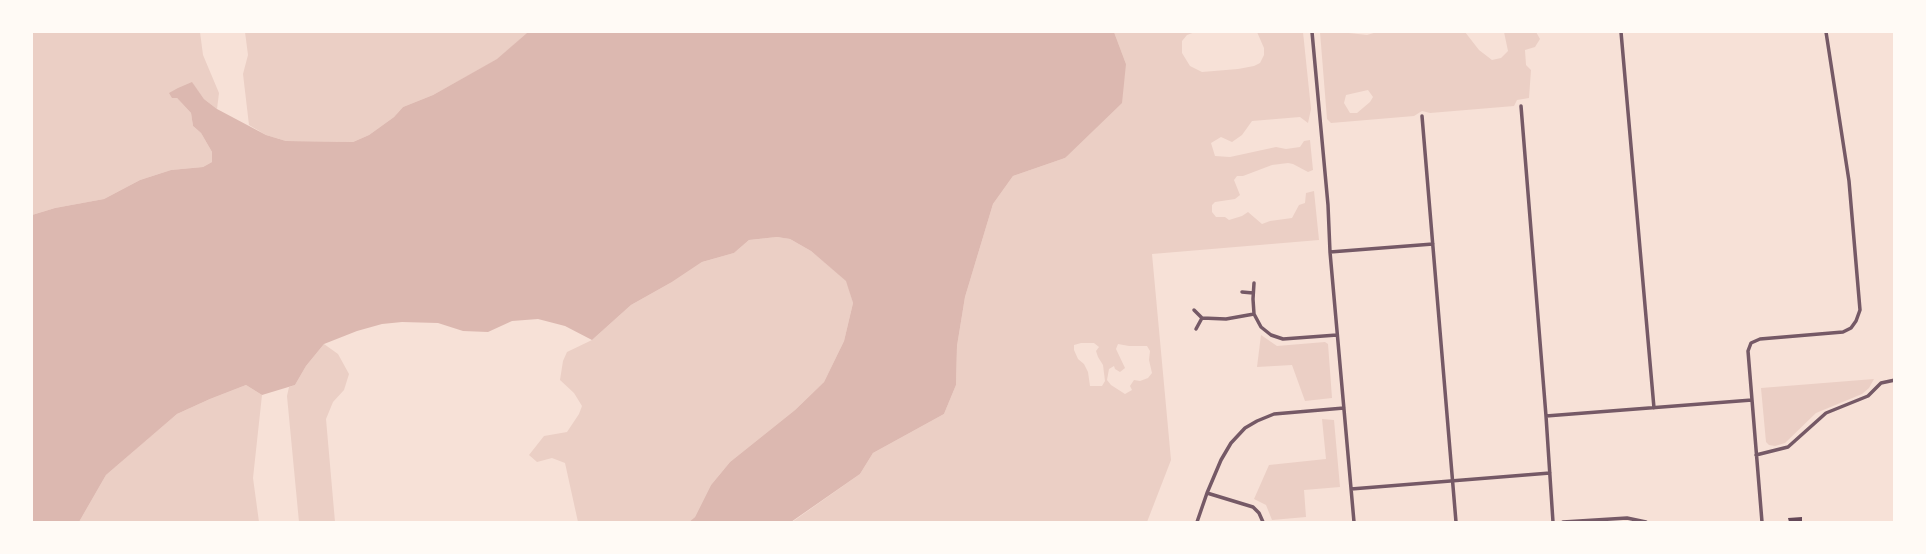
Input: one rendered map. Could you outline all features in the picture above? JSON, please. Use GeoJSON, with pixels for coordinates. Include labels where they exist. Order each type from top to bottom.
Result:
{"type":"FeatureCollection","features":[{"type":"Feature","properties":{"kind":"street"},"geometry":{"type":"LineString","coordinates":[[1312,32],[1354,523]]}},
{"type":"Feature","properties":{"kind":"street"},"geometry":{"type":"LineString","coordinates":[[1621,32],[1654,408]]}},
{"type":"Feature","properties":{"kind":"street"},"geometry":{"type":"LineString","coordinates":[[1762,523],[1748,351],[1751,343],[1843,332],[1852,328],[1860,310],[1849,181],[1826,32]]}},
{"type":"Feature","properties":{"kind":"street"},"geometry":{"type":"LineString","coordinates":[[1521,106],[1553,523]]}},
{"type":"Feature","properties":{"kind":"street"},"geometry":{"type":"LineString","coordinates":[[1422,116],[1456,523]]}},
{"type":"Feature","properties":{"kind":"street"},"geometry":{"type":"LineString","coordinates":[[1330,253],[1433,244]]}},
{"type":"Feature","properties":{"kind":"street"},"geometry":{"type":"LineString","coordinates":[[1254,283],[1254,314],[1261,327],[1271,335],[1283,339],[1337,335]]}},
{"type":"Feature","properties":{"kind":"street"},"geometry":{"type":"LineString","coordinates":[[1242,292],[1253,293]]}},
{"type":"Feature","properties":{"kind":"street"},"geometry":{"type":"LineString","coordinates":[[1194,310],[1202,318],[1226,319],[1254,314]]}},
{"type":"Feature","properties":{"kind":"street"},"geometry":{"type":"LineString","coordinates":[[1196,329],[1202,318]]}},
{"type":"Feature","properties":{"kind":"street"},"geometry":{"type":"LineString","coordinates":[[1756,455],[1788,447],[1826,413],[1868,396],[1881,383],[1895,380]]}},
{"type":"Feature","properties":{"kind":"street"},"geometry":{"type":"LineString","coordinates":[[1546,416],[1752,400]]}},
{"type":"Feature","properties":{"kind":"street"},"geometry":{"type":"LineString","coordinates":[[1197,523],[1206,493],[1221,460],[1231,443],[1245,428],[1274,414],[1344,408]]}},
{"type":"Feature","properties":{"kind":"street"},"geometry":{"type":"LineString","coordinates":[[1351,489],[1550,473]]}},
{"type":"Feature","properties":{"kind":"street"},"geometry":{"type":"LineString","coordinates":[[1206,493],[1253,507],[1263,523]]}},
{"type":"Feature","properties":{"kind":"street"},"geometry":{"type":"LineString","coordinates":[[1563,523],[1627,518],[1646,522]]}},
{"type":"Feature","properties":{"kind":"shaded area"},"geometry":{"type":"Polygon","coordinates":[[[32,32],[200,32],[203,55],[219,93],[217,109],[204,99],[192,83],[177,98],[191,113],[193,126],[201,133],[212,152],[212,162],[203,167],[171,170],[140,180],[104,199],[32,215],[32,32]]]}},
{"type":"Feature","properties":{"kind":"shaded area"},"geometry":{"type":"Polygon","coordinates":[[[245,32],[528,32],[498,59],[433,95],[403,107],[369,135],[353,142],[286,141],[266,135],[249,125],[243,74],[248,55],[245,32]]]}},
{"type":"Feature","properties":{"kind":"shaded area"},"geometry":{"type":"Polygon","coordinates":[[[528,32],[1114,32],[1126,64],[1122,103],[1065,158],[1013,176],[993,204],[965,297],[957,346],[956,385],[944,414],[873,453],[860,474],[791,522],[689,522],[695,517],[711,485],[730,462],[795,410],[824,382],[844,341],[853,303],[846,281],[811,251],[790,239],[777,237],[749,240],[734,253],[702,262],[631,305],[592,340],[565,326],[538,319],[512,321],[488,332],[463,331],[438,323],[402,322],[357,331],[324,344],[295,385],[262,395],[246,385],[177,414],[106,475],[79,522],[32,522],[32,215],[104,199],[140,180],[171,170],[203,167],[212,162],[212,152],[201,133],[193,126],[191,113],[169,93],[192,82],[204,99],[217,109],[266,135],[286,141],[353,142],[369,135],[403,107],[433,95],[497,59],[528,32]]]}},
{"type":"Feature","properties":{"kind":"shaded area"},"geometry":{"type":"Polygon","coordinates":[[[1114,32],[1195,32],[1182,41],[1182,53],[1190,66],[1202,72],[1238,69],[1260,63],[1264,48],[1257,32],[1303,32],[1311,109],[1308,123],[1300,117],[1252,121],[1242,135],[1232,142],[1221,137],[1211,143],[1215,156],[1230,157],[1276,147],[1300,147],[1304,141],[1310,140],[1313,170],[1308,172],[1288,163],[1237,176],[1234,180],[1240,195],[1235,199],[1215,202],[1212,212],[1216,217],[1229,220],[1248,212],[1262,224],[1292,218],[1299,205],[1305,203],[1306,193],[1314,191],[1319,240],[1152,254],[1171,460],[1147,522],[792,522],[860,474],[873,453],[944,414],[956,385],[957,346],[965,297],[993,204],[1013,176],[1065,158],[1126,64],[1114,32]],[[1094,343],[1074,345],[1074,350],[1088,372],[1090,386],[1102,386],[1105,381],[1103,365],[1096,351],[1099,347],[1094,343]],[[1118,344],[1116,349],[1125,368],[1120,372],[1114,366],[1109,369],[1107,380],[1125,394],[1132,390],[1130,386],[1134,380],[1148,378],[1152,373],[1150,351],[1147,346],[1118,344]]]}},
{"type":"Feature","properties":{"kind":"shaded area"},"geometry":{"type":"Polygon","coordinates":[[[1320,32],[1367,35],[1377,32],[1465,32],[1479,50],[1492,60],[1501,58],[1508,51],[1504,32],[1536,32],[1540,39],[1535,47],[1525,50],[1526,65],[1531,70],[1529,98],[1517,100],[1514,106],[1430,113],[1422,111],[1414,116],[1331,123],[1327,119],[1320,32]],[[1368,90],[1346,95],[1344,103],[1350,113],[1357,113],[1373,97],[1368,90]]]}},
{"type":"Feature","properties":{"kind":"shaded area"},"geometry":{"type":"Polygon","coordinates":[[[777,237],[790,239],[811,251],[847,281],[853,303],[844,341],[824,382],[795,410],[730,462],[711,485],[695,517],[689,522],[578,522],[565,463],[552,458],[537,462],[529,455],[544,436],[567,432],[582,406],[574,393],[560,380],[567,352],[592,340],[631,305],[702,262],[734,253],[749,240],[777,237]]]}},
{"type":"Feature","properties":{"kind":"shaded area"},"geometry":{"type":"Polygon","coordinates":[[[1261,335],[1277,346],[1325,342],[1328,344],[1332,398],[1305,401],[1292,365],[1257,367],[1261,335]]]}},
{"type":"Feature","properties":{"kind":"shaded area"},"geometry":{"type":"Polygon","coordinates":[[[324,344],[338,354],[349,374],[344,390],[333,402],[326,419],[335,522],[299,522],[287,396],[289,387],[295,385],[324,344]]]}},
{"type":"Feature","properties":{"kind":"shaded area"},"geometry":{"type":"Polygon","coordinates":[[[1874,379],[1862,394],[1816,413],[1785,443],[1775,446],[1766,442],[1761,388],[1874,379]]]}},
{"type":"Feature","properties":{"kind":"shaded area"},"geometry":{"type":"Polygon","coordinates":[[[246,385],[262,395],[253,478],[259,522],[79,522],[106,475],[177,414],[246,385]]]}},
{"type":"Feature","properties":{"kind":"shaded area"},"geometry":{"type":"Polygon","coordinates":[[[1322,419],[1334,420],[1340,487],[1304,490],[1306,517],[1272,520],[1266,505],[1254,499],[1269,465],[1326,459],[1322,419]]]}},
{"type":"Feature","properties":{"kind":"building"},"geometry":{"type":"Polygon","coordinates":[[[1802,517],[1802,522],[1789,522],[1788,518],[1802,517]]]}}]}
